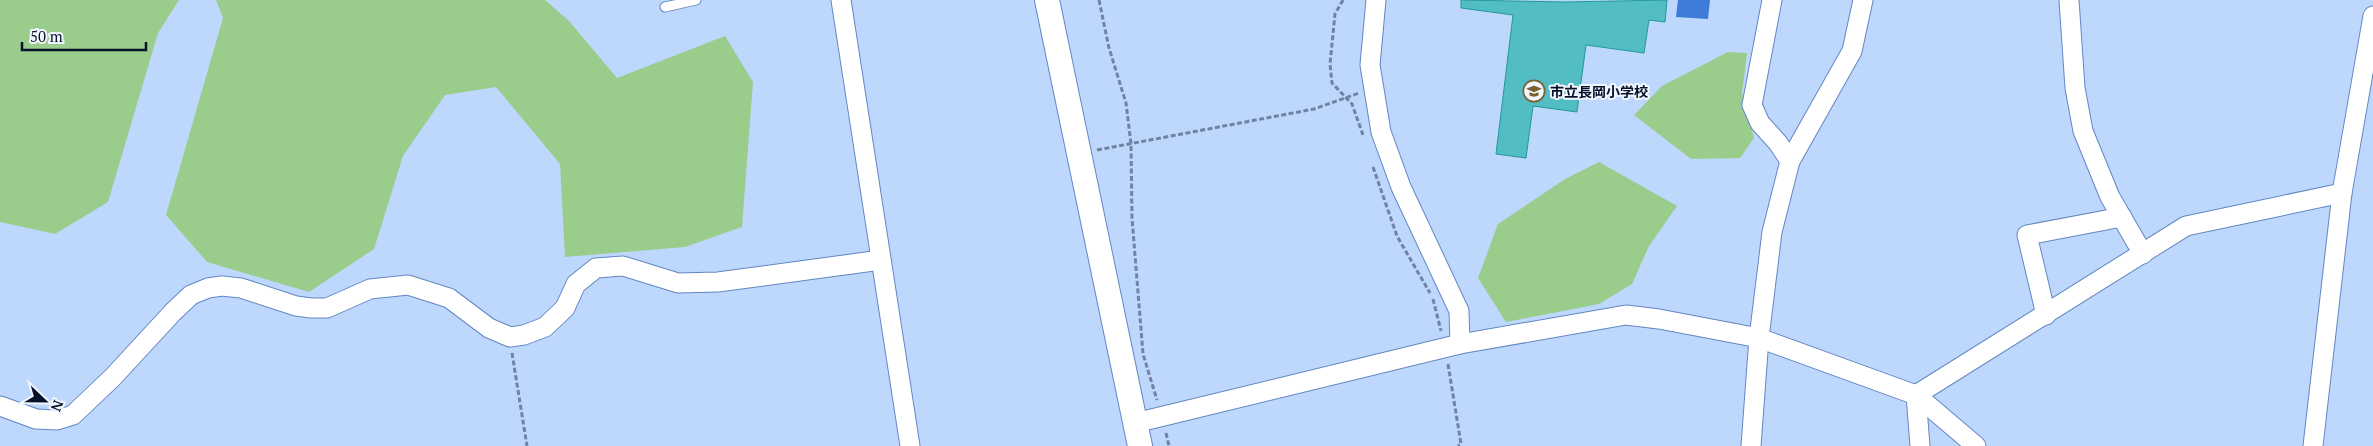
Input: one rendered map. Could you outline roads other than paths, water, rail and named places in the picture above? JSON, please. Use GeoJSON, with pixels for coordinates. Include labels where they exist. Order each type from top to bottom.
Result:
{"type":"FeatureCollection","features":[{"type":"Feature","properties":{"kind":"street"},"geometry":{"type":"LineString","coordinates":[[841,0],[910,446]]}},
{"type":"Feature","properties":{"kind":"street"},"geometry":{"type":"LineString","coordinates":[[1047,0],[1138,435],[1162,416],[1453,346],[1626,315],[1659,318],[1759,338],[1916,395],[1976,446]]}},
{"type":"Feature","properties":{"kind":"street"},"geometry":{"type":"LineString","coordinates":[[1376,0],[1370,65],[1381,132],[1401,187],[1459,311],[1453,346]]}},
{"type":"Feature","properties":{"kind":"street"},"geometry":{"type":"LineString","coordinates":[[1772,0],[1752,105],[1760,123],[1790,161]]}},
{"type":"Feature","properties":{"kind":"street"},"geometry":{"type":"LineString","coordinates":[[1751,446],[1759,338],[1772,232],[1790,161],[1852,51],[1863,0]]}},
{"type":"Feature","properties":{"kind":"street"},"geometry":{"type":"LineString","coordinates":[[2069,0],[2075,88],[2083,131],[2110,197],[2143,254]]}},
{"type":"Feature","properties":{"kind":"street"},"geometry":{"type":"LineString","coordinates":[[2313,446],[2342,194],[2373,16]]}},
{"type":"Feature","properties":{"kind":"street"},"geometry":{"type":"LineString","coordinates":[[1916,395],[2186,226],[2342,194]]}},
{"type":"Feature","properties":{"kind":"street"},"geometry":{"type":"LineString","coordinates":[[2046,315],[2027,235],[2122,217]]}},
{"type":"Feature","properties":{"kind":"street"},"geometry":{"type":"LineString","coordinates":[[0,406],[36,419],[57,420],[73,415],[113,377],[191,295],[208,288],[222,286],[241,288],[296,306],[327,308],[370,289],[408,285],[449,298],[489,328],[510,336],[524,335],[545,327],[565,308],[576,284],[596,268],[623,266],[678,283],[718,282],[881,260]]}},
{"type":"Feature","properties":{"kind":"street"},"geometry":{"type":"LineString","coordinates":[[1916,395],[1920,446]]}},
{"type":"Feature","properties":{"kind":"lane"},"geometry":{"type":"LineString","coordinates":[[666,7],[696,0]]}},
{"type":"Feature","properties":{"kind":"water"},"geometry":{"type":"Polygon","coordinates":[[[1678,0],[1710,0],[1708,19],[1676,17],[1678,0]]]}},
{"type":"Feature","properties":{"kind":"place","name":"市立長岡小学校"},"geometry":{"type":"Point","coordinates":[1534,91]}}]}
